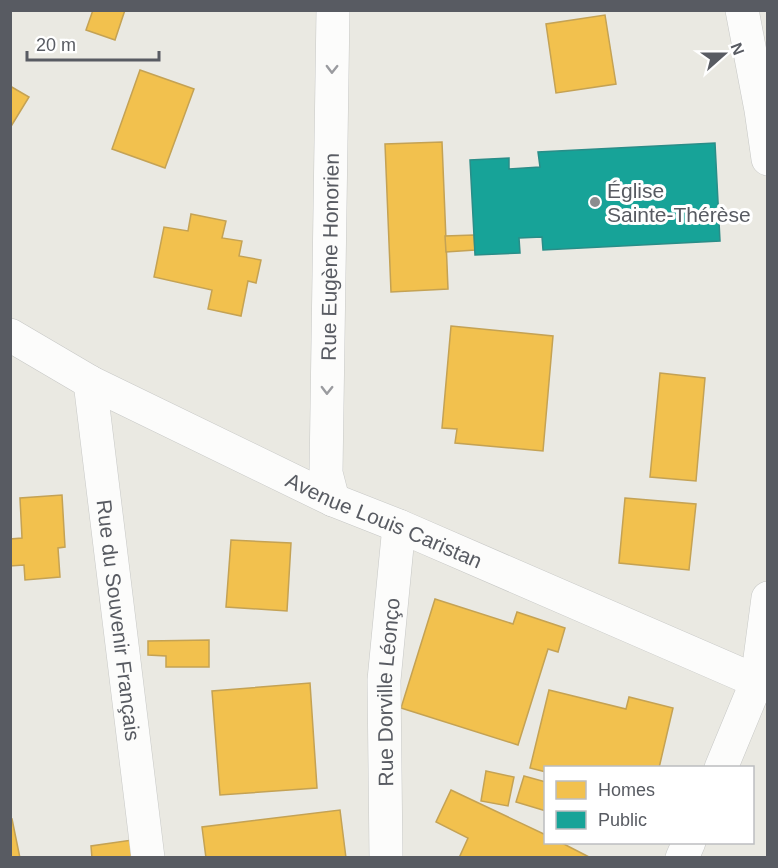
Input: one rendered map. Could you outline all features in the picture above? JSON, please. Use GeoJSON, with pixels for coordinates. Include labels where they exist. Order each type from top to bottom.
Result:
{"type":"FeatureCollection","features":[{"type":"Feature","properties":{"kind":"street","name":"Rue Eugène Honorien"},"geometry":{"type":"LineString","coordinates":[[333,10],[326,473],[333,500]]}},
{"type":"Feature","properties":{"kind":"street"},"geometry":{"type":"LineString","coordinates":[[742,10],[768,159]]}},
{"type":"Feature","properties":{"kind":"street","name":"Avenue Louis Caristan"},"geometry":{"type":"LineString","coordinates":[[10,335],[90,382],[333,500],[399,526],[762,684]]}},
{"type":"Feature","properties":{"kind":"street","name":"Rue du Souvenir Français"},"geometry":{"type":"LineString","coordinates":[[90,382],[148,858]]}},
{"type":"Feature","properties":{"kind":"street","name":"Rue Dorville Léonço"},"geometry":{"type":"LineString","coordinates":[[386,858],[384,680],[399,526]]}},
{"type":"Feature","properties":{"kind":"street"},"geometry":{"type":"LineString","coordinates":[[722,766],[762,684],[768,598]]}},
{"type":"Feature","properties":{"kind":"street"},"geometry":{"type":"LineString","coordinates":[[682,858],[689,844]]}},
{"type":"Feature","properties":{"kind":"building: Homes"},"geometry":{"type":"Polygon","coordinates":[[[93,10],[125,10],[115,40],[86,30],[93,10]]]}},
{"type":"Feature","properties":{"kind":"building: Homes"},"geometry":{"type":"Polygon","coordinates":[[[605,15],[616,84],[556,93],[546,24],[605,15]]]}},
{"type":"Feature","properties":{"kind":"building: Homes"},"geometry":{"type":"Polygon","coordinates":[[[140,70],[194,89],[165,168],[112,149],[140,70]]]}},
{"type":"Feature","properties":{"kind":"building: Homes"},"geometry":{"type":"Polygon","coordinates":[[[10,86],[29,97],[10,128],[10,86]]]}},
{"type":"Feature","properties":{"kind":"building: Homes"},"geometry":{"type":"Polygon","coordinates":[[[442,142],[448,289],[391,292],[385,144],[442,142]]]}},
{"type":"Feature","properties":{"kind":"building: Homes"},"geometry":{"type":"Polygon","coordinates":[[[191,214],[226,221],[222,238],[242,241],[239,256],[261,260],[256,283],[248,281],[241,316],[208,309],[212,290],[154,277],[164,227],[188,231],[191,214]]]}},
{"type":"Feature","properties":{"kind":"building: Homes"},"geometry":{"type":"Polygon","coordinates":[[[474,235],[475,250],[446,252],[445,236],[474,235]]]}},
{"type":"Feature","properties":{"kind":"building: Homes"},"geometry":{"type":"Polygon","coordinates":[[[451,326],[553,336],[543,451],[455,443],[457,429],[442,428],[451,326]]]}},
{"type":"Feature","properties":{"kind":"building: Homes"},"geometry":{"type":"Polygon","coordinates":[[[660,373],[705,378],[696,481],[650,477],[660,373]]]}},
{"type":"Feature","properties":{"kind":"building: Homes"},"geometry":{"type":"Polygon","coordinates":[[[62,495],[65,547],[58,548],[60,577],[25,580],[24,565],[10,566],[10,539],[22,538],[20,498],[62,495]]]}},
{"type":"Feature","properties":{"kind":"building: Homes"},"geometry":{"type":"Polygon","coordinates":[[[625,498],[696,504],[689,570],[619,563],[625,498]]]}},
{"type":"Feature","properties":{"kind":"building: Homes"},"geometry":{"type":"Polygon","coordinates":[[[231,540],[291,543],[287,611],[226,607],[231,540]]]}},
{"type":"Feature","properties":{"kind":"building: Homes"},"geometry":{"type":"Polygon","coordinates":[[[435,599],[513,624],[517,612],[565,628],[558,652],[548,649],[518,745],[401,708],[435,599]]]}},
{"type":"Feature","properties":{"kind":"building: Homes"},"geometry":{"type":"Polygon","coordinates":[[[209,640],[209,667],[166,667],[166,656],[148,655],[148,641],[209,640]]]}},
{"type":"Feature","properties":{"kind":"building: Homes"},"geometry":{"type":"Polygon","coordinates":[[[310,683],[317,788],[220,795],[212,691],[310,683]]]}},
{"type":"Feature","properties":{"kind":"building: Homes"},"geometry":{"type":"Polygon","coordinates":[[[549,690],[626,709],[629,697],[673,708],[659,766],[544,766],[544,772],[530,768],[549,690]]]}},
{"type":"Feature","properties":{"kind":"building: Homes"},"geometry":{"type":"Polygon","coordinates":[[[486,771],[514,777],[508,806],[481,801],[486,771]]]}},
{"type":"Feature","properties":{"kind":"building: Homes"},"geometry":{"type":"Polygon","coordinates":[[[524,776],[544,781],[544,810],[516,802],[524,776]]]}},
{"type":"Feature","properties":{"kind":"building: Homes"},"geometry":{"type":"Polygon","coordinates":[[[451,790],[544,834],[544,844],[564,844],[591,858],[459,858],[468,838],[436,822],[451,790]]]}},
{"type":"Feature","properties":{"kind":"building: Homes"},"geometry":{"type":"Polygon","coordinates":[[[340,810],[346,858],[206,858],[202,827],[340,810]]]}},
{"type":"Feature","properties":{"kind":"building: Homes"},"geometry":{"type":"Polygon","coordinates":[[[12,819],[20,858],[10,858],[10,820],[12,819]]]}},
{"type":"Feature","properties":{"kind":"building: Homes"},"geometry":{"type":"Polygon","coordinates":[[[132,840],[135,858],[92,858],[91,846],[132,840]]]}},
{"type":"Feature","properties":{"kind":"building: Public","name":"Église Sainte-Thérèse"},"geometry":{"type":"Polygon","coordinates":[[[715,143],[720,241],[543,250],[542,237],[519,238],[520,253],[475,255],[470,160],[509,158],[509,169],[540,167],[538,152],[715,143]]]}},
{"type":"Feature","properties":{"kind":"place","name":"Église Sainte-Thérèse"},"geometry":{"type":"Point","coordinates":[595,202]}}]}
